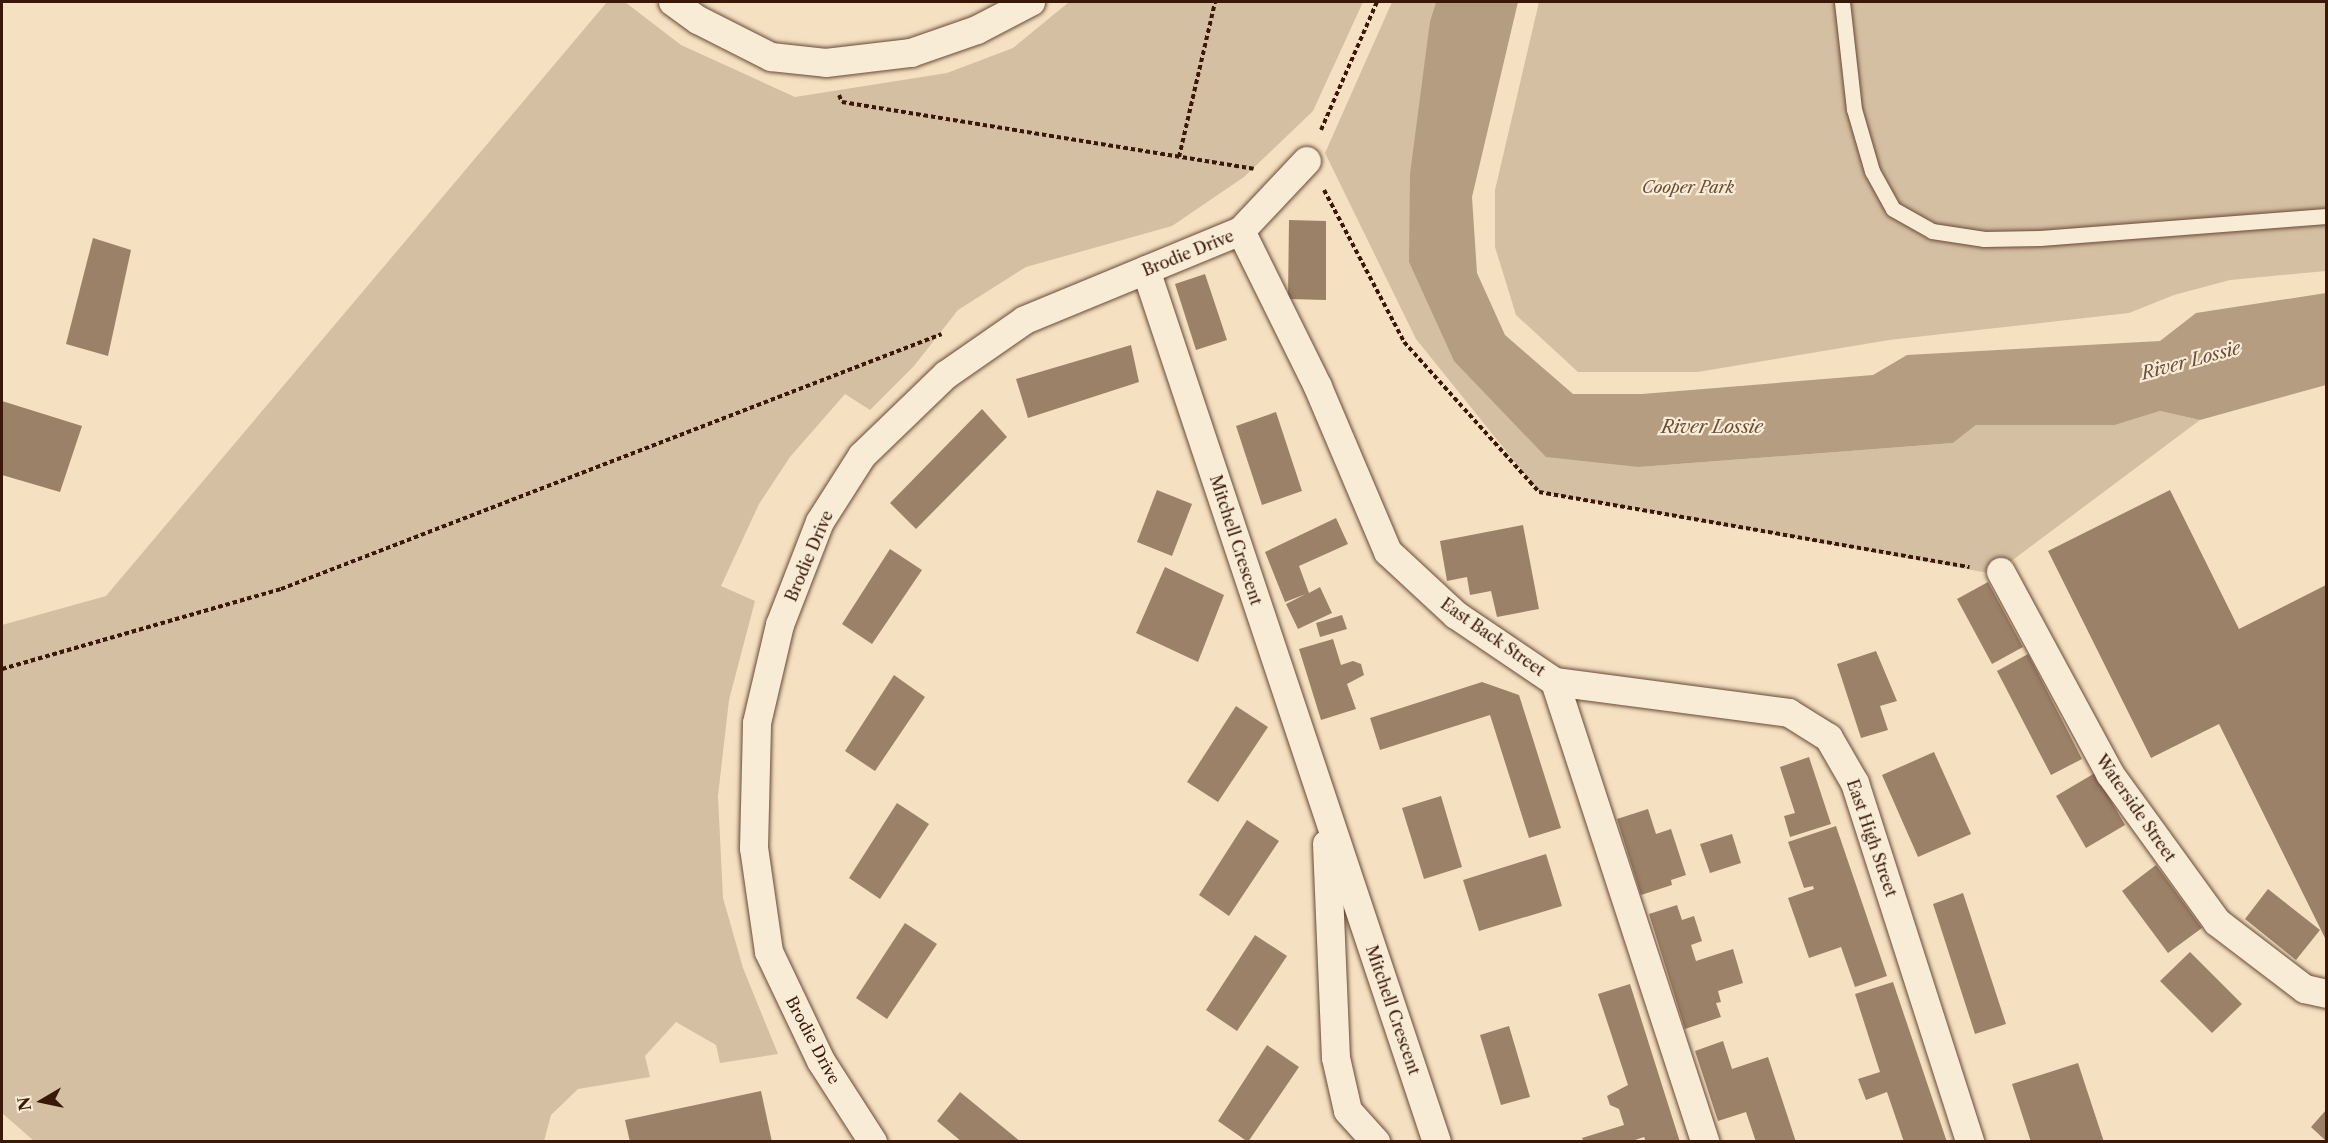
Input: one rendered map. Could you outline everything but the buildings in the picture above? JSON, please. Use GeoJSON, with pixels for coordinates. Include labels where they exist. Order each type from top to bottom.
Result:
{"type":"FeatureCollection","features":[{"type":"Feature","properties":{"kind":"street"},"geometry":{"type":"LineString","coordinates":[[673,2],[698,20],[771,57],[826,63],[911,53],[977,30],[1031,2]]}},
{"type":"Feature","properties":{"kind":"street","name":"Brodie Drive"},"geometry":{"type":"LineString","coordinates":[[873,1142],[821,1061],[769,952],[754,848],[757,723],[780,626],[820,522],[862,456],[946,375],[1025,320],[1241,231],[1307,160]]}},
{"type":"Feature","properties":{"kind":"street","name":"East Back Street"},"geometry":{"type":"LineString","coordinates":[[1241,231],[1318,387],[1388,552],[1456,615],[1555,681],[1705,1142]]}},
{"type":"Feature","properties":{"kind":"street","name":"Mitchell Crescent"},"geometry":{"type":"LineString","coordinates":[[1146,270],[1437,1142]]}},
{"type":"Feature","properties":{"kind":"street","name":"Waterside Street"},"geometry":{"type":"LineString","coordinates":[[2001,572],[2110,774],[2217,922],[2305,989],[2326,994]]}},
{"type":"Feature","properties":{"kind":"street","name":"East High Street"},"geometry":{"type":"LineString","coordinates":[[1555,681],[1789,714],[1829,738],[1856,783],[1970,1142]]}},
{"type":"Feature","properties":{"kind":"street","name":"Mitchell Crescent"},"geometry":{"type":"LineString","coordinates":[[1326,811],[1336,1058],[1348,1111],[1376,1142]]}},
{"type":"Feature","properties":{"kind":"lane"},"geometry":{"type":"LineString","coordinates":[[1842,2],[1854,109],[1872,171],[1893,209],[1932,231],[1984,239],[2040,238],[2326,216]]}},
{"type":"Feature","properties":{"kind":"path"},"geometry":{"type":"LineString","coordinates":[[1179,157],[1215,2]]}},
{"type":"Feature","properties":{"kind":"path"},"geometry":{"type":"LineString","coordinates":[[1307,160],[1377,2]]}},
{"type":"Feature","properties":{"kind":"path"},"geometry":{"type":"LineString","coordinates":[[826,63],[842,102],[1266,171],[1307,160]]}},
{"type":"Feature","properties":{"kind":"path"},"geometry":{"type":"LineString","coordinates":[[1307,160],[1404,342],[1539,492],[2001,572]]}},
{"type":"Feature","properties":{"kind":"path"},"geometry":{"type":"LineString","coordinates":[[2,669],[281,589],[950,331]]}},
{"type":"Feature","properties":{"kind":"green space"},"geometry":{"type":"Polygon","coordinates":[[[607,2],[625,2],[681,45],[795,97],[947,73],[1013,48],[1069,2],[1363,2],[1313,111],[1244,177],[1172,226],[1026,267],[958,310],[914,366],[870,410],[845,394],[790,457],[759,504],[721,586],[755,601],[729,700],[718,796],[723,898],[743,968],[778,1054],[720,1063],[716,1045],[676,1022],[645,1056],[650,1077],[578,1089],[551,1115],[544,1141],[34,1141],[2,1113],[2,625],[106,596],[607,2]]]}},
{"type":"Feature","properties":{"kind":"green space"},"geometry":{"type":"Polygon","coordinates":[[[1392,2],[1436,2],[1430,21],[1409,262],[1639,467],[1953,443],[1976,425],[2115,425],[2160,411],[2200,420],[1994,574],[1539,492],[1416,339],[1325,153],[1392,2]]]}},
{"type":"Feature","properties":{"kind":"green space","name":"Cooper Park"},"geometry":{"type":"Polygon","coordinates":[[[1539,2],[2326,2],[2326,271],[2230,280],[2174,295],[2129,313],[1889,340],[1698,372],[1578,372],[1516,315],[1495,247],[1495,190],[1539,2]]]}},
{"type":"Feature","properties":{"kind":"water","name":"River Lossie"},"geometry":{"type":"Polygon","coordinates":[[[1436,2],[1518,2],[1472,197],[1477,273],[1505,335],[1573,394],[1642,394],[1873,375],[1907,355],[2160,341],[2196,313],[2326,293],[2326,385],[2200,420],[2160,411],[2115,425],[1976,425],[1953,443],[1639,467],[1546,457],[1454,361],[1409,262],[1410,174],[1430,21],[1436,2]]]}}]}
